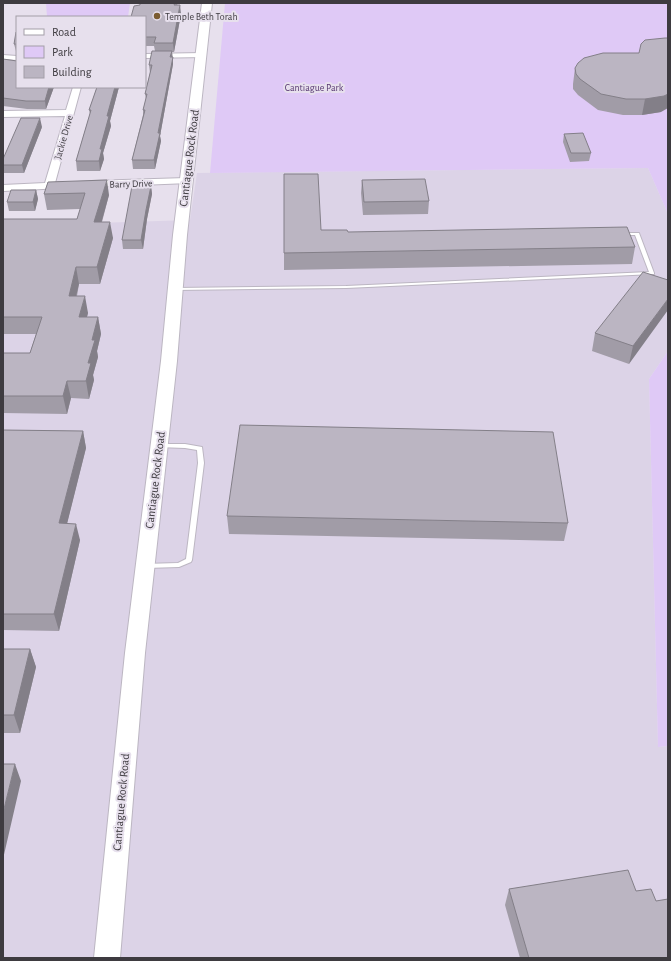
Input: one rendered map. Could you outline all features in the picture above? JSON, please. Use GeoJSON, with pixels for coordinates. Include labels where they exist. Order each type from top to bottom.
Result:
{"type":"FeatureCollection","features":[{"type":"Feature","properties":{"kind":"main road","name":"Cantiague Rock Road"},"geometry":{"type":"LineString","coordinates":[[107,958],[145,566],[170,361],[175,289],[186,181],[207,3]]}},
{"type":"Feature","properties":{"kind":"street"},"geometry":{"type":"LineString","coordinates":[[146,56],[202,55]]}},
{"type":"Feature","properties":{"kind":"street"},"geometry":{"type":"LineString","coordinates":[[3,57],[16,58]]}},
{"type":"Feature","properties":{"kind":"street","name":"Jackie Drive"},"geometry":{"type":"LineString","coordinates":[[49,186],[77,88]]}},
{"type":"Feature","properties":{"kind":"street"},"geometry":{"type":"LineString","coordinates":[[3,114],[70,113]]}},
{"type":"Feature","properties":{"kind":"street","name":"Barry Drive"},"geometry":{"type":"LineString","coordinates":[[3,188],[186,181]]}},
{"type":"Feature","properties":{"kind":"lane"},"geometry":{"type":"LineString","coordinates":[[175,289],[346,287],[652,273],[637,234],[614,235]]}},
{"type":"Feature","properties":{"kind":"lane"},"geometry":{"type":"LineString","coordinates":[[145,566],[179,565],[189,560],[201,463],[200,448],[186,446],[159,446]]}},
{"type":"Feature","properties":{"kind":"shaded area"},"geometry":{"type":"Polygon","coordinates":[[[648,168],[668,214],[668,351],[649,379],[658,747],[668,746],[668,958],[3,958],[3,226],[190,220],[197,173],[648,168]]]}},
{"type":"Feature","properties":{"kind":"green space"},"geometry":{"type":"Polygon","coordinates":[[[46,3],[130,3],[128,16],[47,16],[46,3]]]}},
{"type":"Feature","properties":{"kind":"green space","name":"Cantiague Park"},"geometry":{"type":"Polygon","coordinates":[[[225,3],[668,3],[668,214],[648,168],[210,173],[225,3]]]}},
{"type":"Feature","properties":{"kind":"green space"},"geometry":{"type":"Polygon","coordinates":[[[668,351],[668,746],[658,747],[649,379],[668,351]]]}},
{"type":"Feature","properties":{"kind":"building"},"geometry":{"type":"Polygon","coordinates":[[[140,3],[175,3],[174,5],[180,5],[173,43],[154,43],[156,37],[146,37],[146,16],[131,16],[134,6],[140,5],[140,3]]]}},
{"type":"Feature","properties":{"kind":"building"},"geometry":{"type":"Polygon","coordinates":[[[16,32],[16,44],[14,44],[16,32]]]}},
{"type":"Feature","properties":{"kind":"building"},"geometry":{"type":"Polygon","coordinates":[[[668,38],[668,94],[664,96],[645,99],[626,99],[601,94],[580,79],[576,74],[575,68],[584,58],[603,53],[639,53],[641,44],[645,40],[668,38]]]}},
{"type":"Feature","properties":{"kind":"building"},"geometry":{"type":"Polygon","coordinates":[[[152,51],[172,51],[170,57],[173,57],[158,133],[160,133],[154,160],[132,160],[145,110],[143,110],[152,65],[149,65],[152,51]]]}},
{"type":"Feature","properties":{"kind":"building"},"geometry":{"type":"Polygon","coordinates":[[[3,59],[16,61],[16,88],[49,88],[45,101],[26,101],[3,98],[3,59]]]}},
{"type":"Feature","properties":{"kind":"building"},"geometry":{"type":"Polygon","coordinates":[[[97,88],[115,88],[107,116],[109,116],[100,149],[102,149],[99,161],[76,161],[91,110],[89,110],[97,88]]]}},
{"type":"Feature","properties":{"kind":"building"},"geometry":{"type":"Polygon","coordinates":[[[21,118],[40,118],[22,165],[3,165],[3,159],[21,118]]]}},
{"type":"Feature","properties":{"kind":"building"},"geometry":{"type":"Polygon","coordinates":[[[583,133],[591,153],[571,153],[564,134],[583,133]]]}},
{"type":"Feature","properties":{"kind":"building"},"geometry":{"type":"Polygon","coordinates":[[[284,174],[318,174],[321,230],[347,230],[348,232],[627,227],[635,247],[284,253],[284,174]]]}},
{"type":"Feature","properties":{"kind":"building"},"geometry":{"type":"Polygon","coordinates":[[[425,179],[429,201],[364,202],[362,180],[425,179]]]}},
{"type":"Feature","properties":{"kind":"building"},"geometry":{"type":"Polygon","coordinates":[[[107,180],[94,222],[110,222],[97,267],[76,267],[69,296],[85,296],[79,317],[98,317],[92,340],[95,340],[88,363],[91,363],[86,381],[67,381],[63,396],[3,396],[3,353],[30,353],[42,317],[3,317],[3,219],[77,219],[85,193],[44,194],[48,182],[107,180]]]}},
{"type":"Feature","properties":{"kind":"building"},"geometry":{"type":"Polygon","coordinates":[[[132,186],[151,186],[141,240],[122,240],[132,186]]]}},
{"type":"Feature","properties":{"kind":"building"},"geometry":{"type":"Polygon","coordinates":[[[11,190],[36,190],[33,202],[7,202],[11,190]]]}},
{"type":"Feature","properties":{"kind":"building"},"geometry":{"type":"Polygon","coordinates":[[[643,272],[668,280],[668,299],[633,346],[595,333],[643,272]]]}},
{"type":"Feature","properties":{"kind":"building"},"geometry":{"type":"Polygon","coordinates":[[[240,425],[553,432],[568,523],[227,516],[240,425]]]}},
{"type":"Feature","properties":{"kind":"building"},"geometry":{"type":"Polygon","coordinates":[[[3,430],[83,431],[59,523],[76,524],[54,614],[3,614],[3,430]]]}},
{"type":"Feature","properties":{"kind":"building"},"geometry":{"type":"Polygon","coordinates":[[[3,649],[30,649],[14,715],[3,715],[3,649]]]}},
{"type":"Feature","properties":{"kind":"building"},"geometry":{"type":"Polygon","coordinates":[[[3,764],[15,764],[3,813],[3,764]]]}},
{"type":"Feature","properties":{"kind":"building"},"geometry":{"type":"Polygon","coordinates":[[[628,870],[636,891],[651,889],[656,901],[668,899],[668,958],[529,958],[509,889],[628,870]]]}},
{"type":"Feature","properties":{"kind":"place","name":"Temple Beth Torah"},"geometry":{"type":"Point","coordinates":[157,16]}}]}
